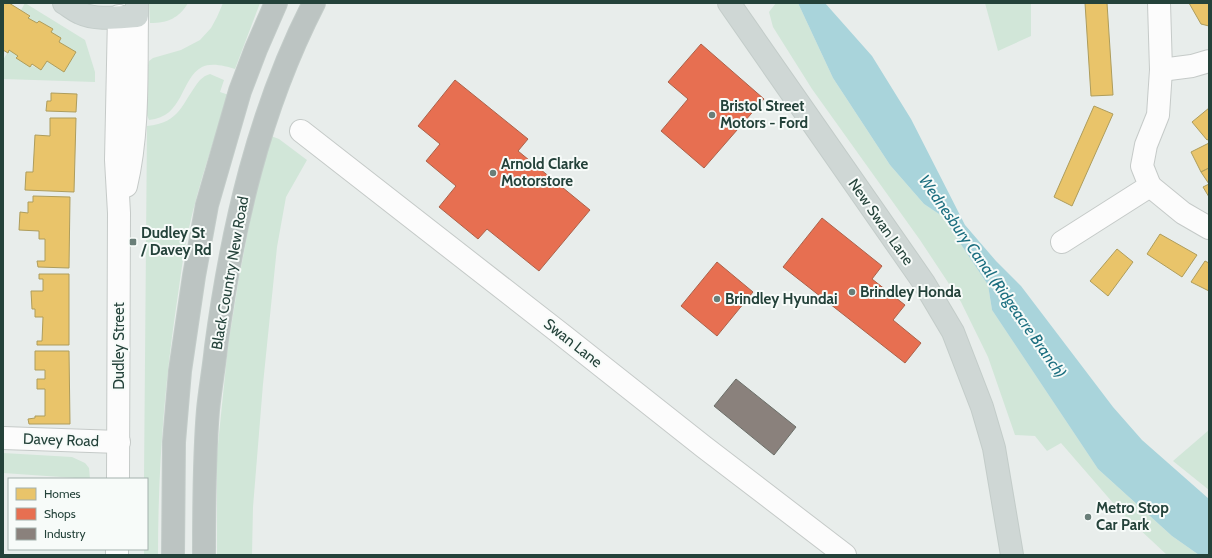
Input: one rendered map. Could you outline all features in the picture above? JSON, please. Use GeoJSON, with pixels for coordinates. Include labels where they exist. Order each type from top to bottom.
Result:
{"type":"FeatureCollection","features":[{"type":"Feature","properties":{"kind":"highway"},"geometry":{"type":"LineString","coordinates":[[173,555],[174,442],[180,371],[194,276],[207,205],[240,92],[256,49],[276,3]]}},
{"type":"Feature","properties":{"kind":"highway","name":"Black Country New Road"},"geometry":{"type":"LineString","coordinates":[[204,555],[204,497],[208,410],[222,300],[242,200],[271,101],[303,25],[314,3]]}},
{"type":"Feature","properties":{"kind":"main road"},"geometry":{"type":"LineString","coordinates":[[64,3],[81,13],[106,17],[128,8]]}},
{"type":"Feature","properties":{"kind":"main road","name":"New Swan Lane"},"geometry":{"type":"LineString","coordinates":[[733,5],[924,283],[953,332],[982,407],[994,448],[1012,555]]}},
{"type":"Feature","properties":{"kind":"street"},"geometry":{"type":"LineString","coordinates":[[1159,3],[1161,70],[1158,115],[1146,145],[1142,166],[1150,186],[1183,213],[1209,228]]}},
{"type":"Feature","properties":{"kind":"street","name":"Dudley Street"},"geometry":{"type":"LineString","coordinates":[[118,478],[119,213],[116,160],[128,8]]}},
{"type":"Feature","properties":{"kind":"street"},"geometry":{"type":"LineString","coordinates":[[1161,70],[1192,66],[1209,61]]}},
{"type":"Feature","properties":{"kind":"street","name":"Swan Lane"},"geometry":{"type":"LineString","coordinates":[[301,131],[333,158],[845,555]]}},
{"type":"Feature","properties":{"kind":"street"},"geometry":{"type":"LineString","coordinates":[[1062,242],[1150,186]]}},
{"type":"Feature","properties":{"kind":"street","name":"Davey Road"},"geometry":{"type":"LineString","coordinates":[[3,438],[119,442]]}},
{"type":"Feature","properties":{"kind":"green space"},"geometry":{"type":"Polygon","coordinates":[[[25,3],[85,40],[95,72],[95,82],[3,79],[3,60],[9,50],[18,56],[16,58],[41,70],[47,61],[64,72],[76,52],[59,42],[61,38],[51,32],[53,29],[39,21],[37,23],[28,18],[30,15],[21,10],[25,3]]]}},
{"type":"Feature","properties":{"kind":"green space"},"geometry":{"type":"Polygon","coordinates":[[[149,3],[188,3],[177,16],[172,19],[168,21],[150,23],[149,3]]]}},
{"type":"Feature","properties":{"kind":"green space"},"geometry":{"type":"Polygon","coordinates":[[[223,3],[260,3],[235,69],[214,65],[202,67],[189,80],[175,105],[169,112],[160,117],[149,120],[146,113],[149,61],[153,58],[181,50],[200,40],[211,28],[223,3]]]}},
{"type":"Feature","properties":{"kind":"green space"},"geometry":{"type":"Polygon","coordinates":[[[776,3],[798,3],[833,78],[890,165],[924,204],[942,216],[988,285],[992,310],[1098,469],[1172,536],[1199,555],[1167,555],[1120,511],[1061,443],[1047,451],[1035,436],[1015,435],[988,357],[961,302],[920,240],[812,89],[773,27],[769,12],[776,3]]]}},
{"type":"Feature","properties":{"kind":"green space"},"geometry":{"type":"Polygon","coordinates":[[[985,3],[1031,3],[1031,36],[998,51],[985,3]]]}},
{"type":"Feature","properties":{"kind":"green space"},"geometry":{"type":"Polygon","coordinates":[[[210,74],[224,80],[220,92],[229,95],[202,178],[185,248],[165,400],[159,493],[158,555],[144,555],[144,550],[148,550],[148,478],[144,478],[147,126],[167,121],[174,116],[180,110],[200,80],[210,74]]]}},
{"type":"Feature","properties":{"kind":"green space"},"geometry":{"type":"Polygon","coordinates":[[[271,136],[279,139],[307,160],[286,197],[277,247],[263,384],[253,507],[252,555],[217,555],[217,454],[228,346],[253,205],[271,136]]]}},
{"type":"Feature","properties":{"kind":"green space"},"geometry":{"type":"Polygon","coordinates":[[[1209,430],[1209,490],[1173,461],[1209,430]]]}},
{"type":"Feature","properties":{"kind":"green space"},"geometry":{"type":"Polygon","coordinates":[[[3,453],[72,457],[85,463],[89,468],[90,478],[76,478],[3,473],[3,453]]]}},
{"type":"Feature","properties":{"kind":"water","name":"Wednesbury Canal (Ridgeacre Branch)"},"geometry":{"type":"Polygon","coordinates":[[[798,3],[825,3],[872,56],[911,119],[965,225],[996,261],[1021,286],[1113,407],[1142,440],[1209,499],[1209,555],[1199,555],[1172,536],[1098,469],[992,310],[988,285],[942,216],[924,204],[890,165],[833,78],[798,3]]]}},
{"type":"Feature","properties":{"kind":"building: Homes"},"geometry":{"type":"Polygon","coordinates":[[[3,3],[9,3],[30,16],[28,18],[37,23],[39,21],[53,29],[51,32],[61,38],[59,42],[76,52],[64,72],[47,61],[41,70],[32,64],[30,67],[16,58],[18,56],[9,50],[8,53],[3,50],[3,3]]]}},
{"type":"Feature","properties":{"kind":"building: Homes"},"geometry":{"type":"Polygon","coordinates":[[[1085,3],[1107,3],[1113,95],[1091,96],[1085,3]]]}},
{"type":"Feature","properties":{"kind":"building: Homes"},"geometry":{"type":"Polygon","coordinates":[[[1189,3],[1209,3],[1209,26],[1201,24],[1189,3]]]}},
{"type":"Feature","properties":{"kind":"building: Homes"},"geometry":{"type":"Polygon","coordinates":[[[51,93],[77,94],[76,112],[46,111],[47,101],[51,101],[51,93]]]}},
{"type":"Feature","properties":{"kind":"building: Homes"},"geometry":{"type":"Polygon","coordinates":[[[1094,106],[1113,114],[1072,206],[1054,197],[1094,106]]]}},
{"type":"Feature","properties":{"kind":"building: Homes"},"geometry":{"type":"Polygon","coordinates":[[[1209,108],[1209,139],[1207,140],[1192,122],[1209,108]]]}},
{"type":"Feature","properties":{"kind":"building: Homes"},"geometry":{"type":"Polygon","coordinates":[[[50,118],[76,118],[74,192],[25,190],[26,172],[33,172],[35,135],[50,136],[50,118]]]}},
{"type":"Feature","properties":{"kind":"building: Homes"},"geometry":{"type":"Polygon","coordinates":[[[1209,143],[1209,168],[1201,172],[1191,152],[1209,143]]]}},
{"type":"Feature","properties":{"kind":"building: Homes"},"geometry":{"type":"Polygon","coordinates":[[[1209,168],[1209,184],[1201,172],[1209,168]]]}},
{"type":"Feature","properties":{"kind":"building: Homes"},"geometry":{"type":"Polygon","coordinates":[[[1209,184],[1209,197],[1203,187],[1209,184]]]}},
{"type":"Feature","properties":{"kind":"building: Homes"},"geometry":{"type":"Polygon","coordinates":[[[33,196],[70,197],[69,268],[38,267],[37,261],[45,261],[45,239],[39,239],[39,231],[19,230],[20,212],[28,213],[28,202],[33,202],[33,196]]]}},
{"type":"Feature","properties":{"kind":"building: Homes"},"geometry":{"type":"Polygon","coordinates":[[[1160,234],[1197,255],[1182,277],[1147,254],[1160,234]]]}},
{"type":"Feature","properties":{"kind":"building: Homes"},"geometry":{"type":"Polygon","coordinates":[[[1117,249],[1133,262],[1108,296],[1090,281],[1117,249]]]}},
{"type":"Feature","properties":{"kind":"building: Homes"},"geometry":{"type":"Polygon","coordinates":[[[1205,261],[1209,263],[1209,291],[1191,282],[1205,261]]]}},
{"type":"Feature","properties":{"kind":"building: Homes"},"geometry":{"type":"Polygon","coordinates":[[[39,274],[69,274],[69,345],[37,345],[37,341],[42,341],[43,317],[35,317],[35,309],[32,309],[31,291],[43,291],[43,279],[39,279],[39,274]]]}},
{"type":"Feature","properties":{"kind":"building: Homes"},"geometry":{"type":"Polygon","coordinates":[[[35,351],[69,351],[70,424],[29,424],[28,419],[35,418],[35,416],[45,416],[45,389],[37,389],[37,379],[45,379],[45,370],[35,370],[35,351]]]}},
{"type":"Feature","properties":{"kind":"building: Shops","name":"Bristol Street Motors - Ford"},"geometry":{"type":"Polygon","coordinates":[[[701,44],[764,99],[704,168],[661,131],[688,99],[668,82],[701,44]]]}},
{"type":"Feature","properties":{"kind":"building: Shops","name":"Arnold Clarke Motorstore"},"geometry":{"type":"Polygon","coordinates":[[[455,80],[528,139],[518,151],[590,210],[539,271],[487,229],[478,239],[439,207],[456,186],[426,161],[440,144],[418,126],[455,80]]]}},
{"type":"Feature","properties":{"kind":"building: Shops","name":"Brindley Honda"},"geometry":{"type":"Polygon","coordinates":[[[822,218],[882,266],[872,279],[905,305],[893,320],[921,343],[905,363],[783,267],[822,218]]]}},
{"type":"Feature","properties":{"kind":"building: Shops","name":"Brindley Hyundai"},"geometry":{"type":"Polygon","coordinates":[[[717,262],[753,292],[717,336],[681,306],[717,262]]]}},
{"type":"Feature","properties":{"kind":"building: Industry"},"geometry":{"type":"Polygon","coordinates":[[[736,379],[796,427],[774,455],[714,406],[736,379]]]}},
{"type":"Feature","properties":{"kind":"place","name":"Bristol Street Motors - Ford"},"geometry":{"type":"Point","coordinates":[712,115]}},
{"type":"Feature","properties":{"kind":"place","name":"Arnold Clarke Motorstore"},"geometry":{"type":"Point","coordinates":[493,173]}},
{"type":"Feature","properties":{"kind":"place","name":"Dudley St / Davey Rd"},"geometry":{"type":"Point","coordinates":[133,242]}},
{"type":"Feature","properties":{"kind":"place","name":"Brindley Honda"},"geometry":{"type":"Point","coordinates":[852,292]}},
{"type":"Feature","properties":{"kind":"place","name":"Brindley Hyundai"},"geometry":{"type":"Point","coordinates":[717,299]}},
{"type":"Feature","properties":{"kind":"place","name":"Metro Stop Car Park"},"geometry":{"type":"Point","coordinates":[1088,517]}}]}
